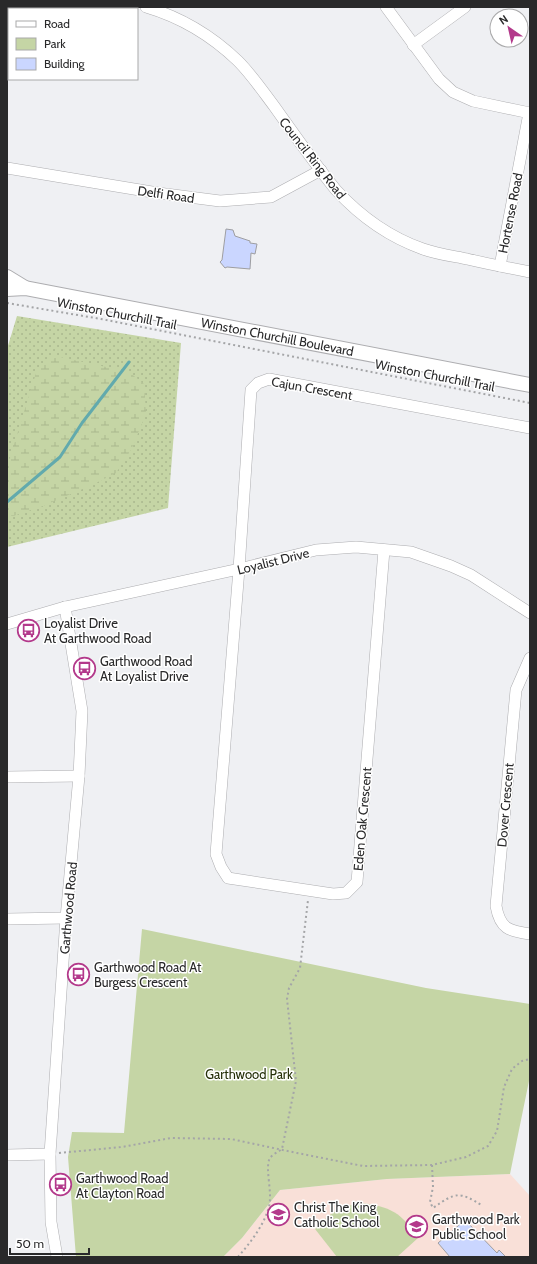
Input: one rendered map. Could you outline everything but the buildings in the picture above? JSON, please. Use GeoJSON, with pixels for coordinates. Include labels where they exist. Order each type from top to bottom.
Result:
{"type":"FeatureCollection","features":[{"type":"Feature","properties":{"kind":"main road","name":"Winston Churchill Boulevard"},"geometry":{"type":"LineString","coordinates":[[7,277],[25,288]]}},
{"type":"Feature","properties":{"kind":"main road","name":"Winston Churchill Boulevard"},"geometry":{"type":"LineString","coordinates":[[7,289],[25,288],[530,385]]}},
{"type":"Feature","properties":{"kind":"street","name":"Council Ring Road"},"geometry":{"type":"LineString","coordinates":[[146,7],[158,9],[199,30],[238,61],[256,81],[336,190],[357,211],[369,220],[395,237],[439,254],[530,272]]}},
{"type":"Feature","properties":{"kind":"street"},"geometry":{"type":"LineString","coordinates":[[386,7],[439,79],[453,92],[473,101],[530,113]]}},
{"type":"Feature","properties":{"kind":"street"},"geometry":{"type":"LineString","coordinates":[[413,45],[464,7]]}},
{"type":"Feature","properties":{"kind":"street","name":"Hortense Road"},"geometry":{"type":"LineString","coordinates":[[500,266],[530,113]]}},
{"type":"Feature","properties":{"kind":"street","name":"Delfi Road"},"geometry":{"type":"LineString","coordinates":[[7,168],[158,193],[220,201],[271,197],[321,170]]}},
{"type":"Feature","properties":{"kind":"street","name":"Cajun Crescent"},"geometry":{"type":"LineString","coordinates":[[239,569],[251,390],[258,382],[269,379],[530,428]]}},
{"type":"Feature","properties":{"kind":"street","name":"Loyalist Drive"},"geometry":{"type":"LineString","coordinates":[[7,624],[65,607],[239,569],[316,550],[356,547],[411,552],[471,575],[530,613]]}},
{"type":"Feature","properties":{"kind":"street","name":"Eden Oak Crescent"},"geometry":{"type":"LineString","coordinates":[[239,569],[216,854],[221,867],[228,878],[333,894],[346,893],[357,882],[384,550]]}},
{"type":"Feature","properties":{"kind":"street","name":"Garthwood Road"},"geometry":{"type":"LineString","coordinates":[[57,1257],[50,1222],[50,1154],[66,918],[79,776],[82,711],[65,607]]}},
{"type":"Feature","properties":{"kind":"street","name":"Dover Crescent"},"geometry":{"type":"LineString","coordinates":[[530,658],[516,690],[496,906],[498,918],[506,928],[530,934]]}},
{"type":"Feature","properties":{"kind":"street"},"geometry":{"type":"LineString","coordinates":[[7,777],[79,776]]}},
{"type":"Feature","properties":{"kind":"street"},"geometry":{"type":"LineString","coordinates":[[7,919],[66,918]]}},
{"type":"Feature","properties":{"kind":"street"},"geometry":{"type":"LineString","coordinates":[[7,1155],[50,1154]]}},
{"type":"Feature","properties":{"kind":"path","name":"Winston Churchill Trail"},"geometry":{"type":"LineString","coordinates":[[7,302],[108,320],[530,403]]}},
{"type":"Feature","properties":{"kind":"path"},"geometry":{"type":"LineString","coordinates":[[238,1257],[254,1238],[268,1210],[271,1196],[267,1167],[269,1159],[273,1154],[282,1149],[296,1081],[287,999],[289,988],[300,968],[310,891]]}},
{"type":"Feature","properties":{"kind":"path"},"geometry":{"type":"LineString","coordinates":[[50,1154],[122,1147],[171,1138],[232,1139],[364,1166],[432,1165],[466,1157],[488,1146],[497,1131],[504,1087],[512,1069],[522,1061],[530,1059]]}},
{"type":"Feature","properties":{"kind":"path"},"geometry":{"type":"LineString","coordinates":[[432,1165],[433,1187],[430,1202],[433,1208],[449,1197],[462,1194],[484,1206]]}},
{"type":"Feature","properties":{"kind":"shaded area","name":"Garthwood Park Public School"},"geometry":{"type":"Polygon","coordinates":[[[510,1174],[530,1196],[530,1257],[223,1257],[242,1238],[280,1190],[387,1179],[510,1174]]]}},
{"type":"Feature","properties":{"kind":"green space"},"geometry":{"type":"Polygon","coordinates":[[[17,316],[181,343],[168,508],[7,547],[7,349],[17,316]]]}},
{"type":"Feature","properties":{"kind":"green space"},"geometry":{"type":"Polygon","coordinates":[[[51,355],[129,372],[144,384],[146,414],[131,450],[116,473],[43,506],[13,516],[7,515],[7,467],[37,370],[51,355]]]}},
{"type":"Feature","properties":{"kind":"green space","name":"Garthwood Park"},"geometry":{"type":"Polygon","coordinates":[[[142,929],[426,988],[530,1004],[530,1076],[510,1174],[387,1179],[280,1190],[242,1238],[223,1257],[76,1257],[68,1157],[72,1132],[124,1133],[142,929]]]}},
{"type":"Feature","properties":{"kind":"green space"},"geometry":{"type":"Polygon","coordinates":[[[360,1203],[379,1206],[394,1212],[406,1222],[418,1238],[397,1257],[337,1257],[315,1229],[326,1218],[335,1212],[360,1203]]]}},
{"type":"Feature","properties":{"kind":"waterway"},"geometry":{"type":"LineString","coordinates":[[7,502],[60,457],[82,423],[129,362]]}},
{"type":"Feature","properties":{"kind":"place","name":"Loyalist Drive At Garthwood Road"},"geometry":{"type":"Point","coordinates":[28,630]}},
{"type":"Feature","properties":{"kind":"place","name":"Garthwood Road At Loyalist Drive"},"geometry":{"type":"Point","coordinates":[85,668]}},
{"type":"Feature","properties":{"kind":"place","name":"Garthwood Road At Burgess Crescent"},"geometry":{"type":"Point","coordinates":[78,974]}},
{"type":"Feature","properties":{"kind":"place","name":"Garthwood Road At Clayton Road"},"geometry":{"type":"Point","coordinates":[61,1185]}},
{"type":"Feature","properties":{"kind":"place","name":"Christ The King Catholic School"},"geometry":{"type":"Point","coordinates":[278,1214]}},
{"type":"Feature","properties":{"kind":"place","name":"Garthwood Park Public School"},"geometry":{"type":"Point","coordinates":[417,1226]}}]}
